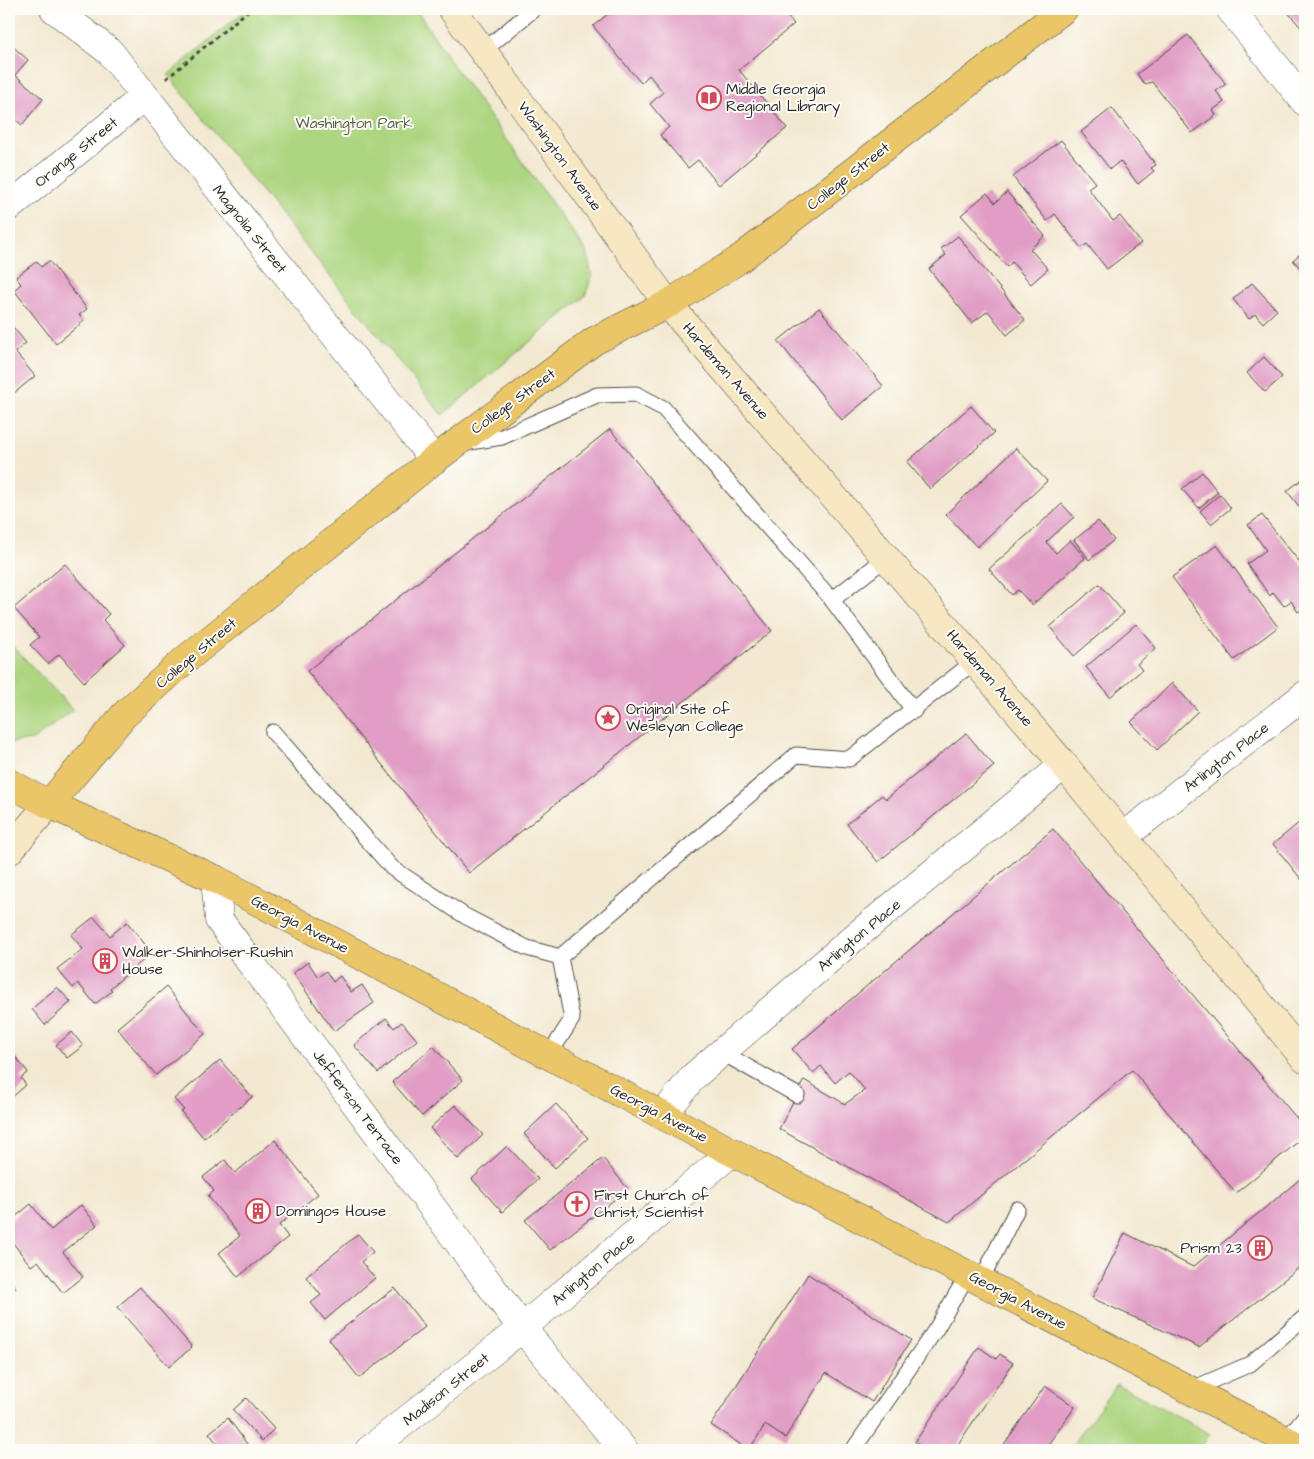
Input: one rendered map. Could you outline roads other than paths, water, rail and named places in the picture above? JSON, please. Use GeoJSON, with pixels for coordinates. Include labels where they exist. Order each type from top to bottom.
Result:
{"type":"FeatureCollection","features":[{"type":"Feature","properties":{"kind":"main road","name":"College Street"},"geometry":{"type":"LineString","coordinates":[[49,804],[124,715],[152,690],[194,653],[445,452],[594,342],[668,304],[737,262],[1064,9]]}},
{"type":"Feature","properties":{"kind":"main road","name":"Georgia Avenue"},"geometry":{"type":"LineString","coordinates":[[9,783],[49,804],[215,879],[732,1152],[1296,1445]]}},
{"type":"Feature","properties":{"kind":"street","name":"Magnolia Street"},"geometry":{"type":"LineString","coordinates":[[54,9],[110,52],[144,97],[445,452]]}},
{"type":"Feature","properties":{"kind":"street","name":"Washington Avenue"},"geometry":{"type":"LineString","coordinates":[[452,9],[668,304]]}},
{"type":"Feature","properties":{"kind":"street"},"geometry":{"type":"LineString","coordinates":[[1230,9],[1305,102]]}},
{"type":"Feature","properties":{"kind":"street","name":"Orange Street"},"geometry":{"type":"LineString","coordinates":[[9,207],[144,97]]}},
{"type":"Feature","properties":{"kind":"street","name":"Hardeman Avenue"},"geometry":{"type":"LineString","coordinates":[[668,304],[1064,765],[1305,1059]]}},
{"type":"Feature","properties":{"kind":"street","name":"Arlington Place"},"geometry":{"type":"LineString","coordinates":[[1123,837],[1305,695]]}},
{"type":"Feature","properties":{"kind":"street","name":"Arlington Place"},"geometry":{"type":"LineString","coordinates":[[663,1115],[693,1077],[721,1052],[856,936],[1064,765]]}},
{"type":"Feature","properties":{"kind":"street","name":"College Street"},"geometry":{"type":"LineString","coordinates":[[9,851],[49,804]]}},
{"type":"Feature","properties":{"kind":"street","name":"Jefferson Terrace"},"geometry":{"type":"LineString","coordinates":[[215,879],[219,920],[522,1328],[624,1450]]}},
{"type":"Feature","properties":{"kind":"street","name":"Arlington Place"},"geometry":{"type":"LineString","coordinates":[[522,1328],[732,1152]]}},
{"type":"Feature","properties":{"kind":"street","name":"Madison Street"},"geometry":{"type":"LineString","coordinates":[[369,1450],[522,1328]]}},
{"type":"Feature","properties":{"kind":"lane"},"geometry":{"type":"LineString","coordinates":[[483,51],[534,9]]}},
{"type":"Feature","properties":{"kind":"lane"},"geometry":{"type":"LineString","coordinates":[[445,452],[502,437],[597,395],[636,394],[663,408],[832,600],[914,711]]}},
{"type":"Feature","properties":{"kind":"lane"},"geometry":{"type":"LineString","coordinates":[[832,600],[886,558]]}},
{"type":"Feature","properties":{"kind":"lane"},"geometry":{"type":"LineString","coordinates":[[560,957],[796,756],[849,760],[914,711],[975,661]]}},
{"type":"Feature","properties":{"kind":"lane"},"geometry":{"type":"LineString","coordinates":[[273,732],[392,868],[482,925],[527,948],[560,957]]}},
{"type":"Feature","properties":{"kind":"lane"},"geometry":{"type":"LineString","coordinates":[[549,1055],[572,1019],[560,957]]}},
{"type":"Feature","properties":{"kind":"lane"},"geometry":{"type":"LineString","coordinates":[[721,1052],[797,1095]]}},
{"type":"Feature","properties":{"kind":"lane"},"geometry":{"type":"LineString","coordinates":[[852,1450],[936,1329],[975,1278],[1017,1209]]}},
{"type":"Feature","properties":{"kind":"lane"},"geometry":{"type":"LineString","coordinates":[[1190,1390],[1250,1364],[1305,1317]]}},
{"type":"Feature","properties":{"kind":"lane"},"geometry":{"type":"LineString","coordinates":[[1296,1445],[1305,1416]]}},
{"type":"Feature","properties":{"kind":"place","name":"Middle Georgia Regional Library"},"geometry":{"type":"Point","coordinates":[709,98]}},
{"type":"Feature","properties":{"kind":"place","name":"Original Site of Wesleyan College"},"geometry":{"type":"Point","coordinates":[608,718]}},
{"type":"Feature","properties":{"kind":"place","name":"Walker-Shinholser-Rushin House"},"geometry":{"type":"Point","coordinates":[105,961]}},
{"type":"Feature","properties":{"kind":"place","name":"First Church of Christ, Scientist"},"geometry":{"type":"Point","coordinates":[577,1204]}},
{"type":"Feature","properties":{"kind":"place","name":"Domingos House"},"geometry":{"type":"Point","coordinates":[258,1211]}},
{"type":"Feature","properties":{"kind":"place","name":"Prism 23"},"geometry":{"type":"Point","coordinates":[1260,1248]}},
{"type":"Feature","properties":{"kind":"park label","name":"Washington Park"},"geometry":{"type":"Point","coordinates":[354,123]}}]}
